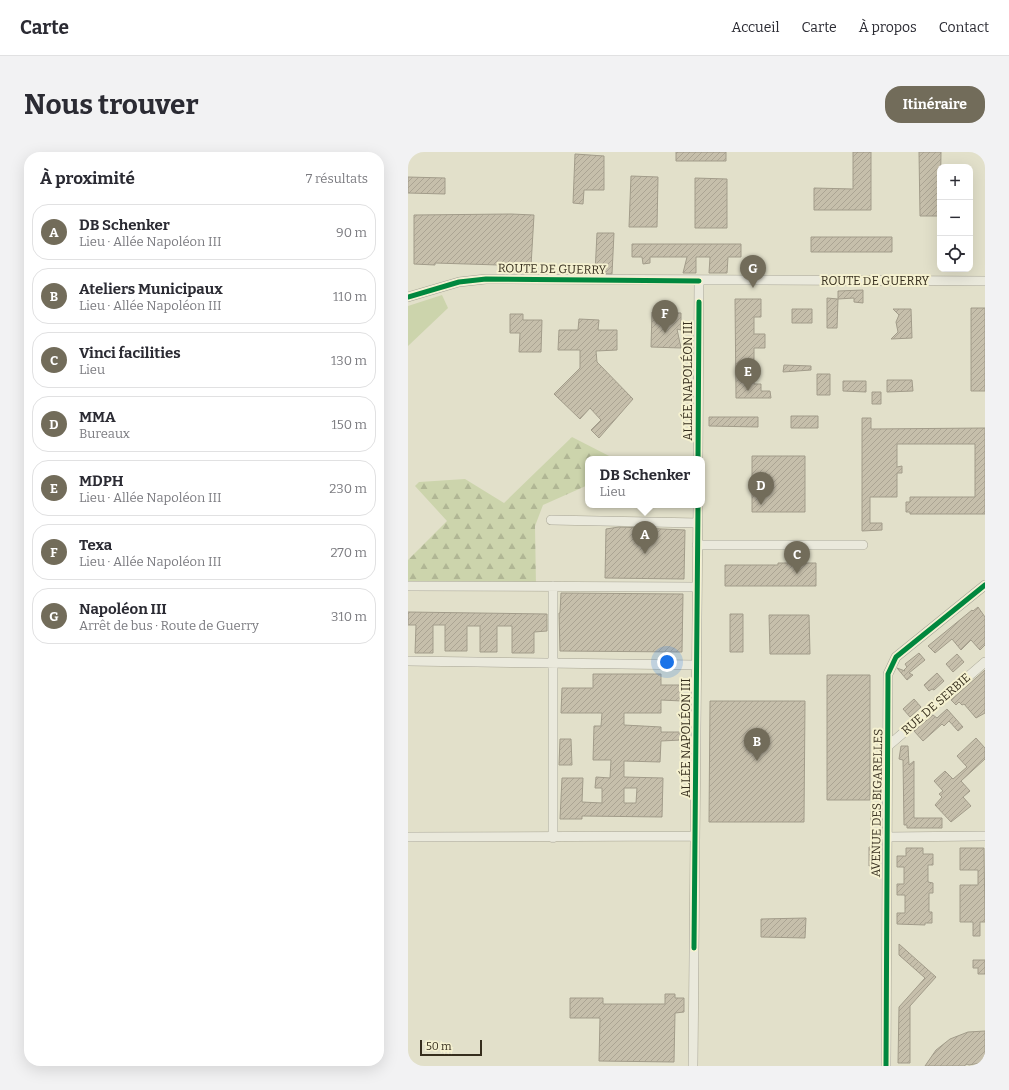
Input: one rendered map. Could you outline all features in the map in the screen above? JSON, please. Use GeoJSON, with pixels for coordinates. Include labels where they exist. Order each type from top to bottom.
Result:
{"type":"FeatureCollection","features":[{"type":"Feature","properties":{"kind":"street","name":"ROUTE DE GUERRY"},"geometry":{"type":"LineString","coordinates":[[408,297],[459,282],[486,279],[985,281]]}},
{"type":"Feature","properties":{"kind":"street","name":"ALLÉE NAPOLÉON III"},"geometry":{"type":"LineString","coordinates":[[698,456],[699,281]]}},
{"type":"Feature","properties":{"kind":"street","name":"ALLÉE NAPOLÉON III"},"geometry":{"type":"LineString","coordinates":[[692,1066],[698,508]]}},
{"type":"Feature","properties":{"kind":"street"},"geometry":{"type":"LineString","coordinates":[[551,520],[698,523]]}},
{"type":"Feature","properties":{"kind":"street"},"geometry":{"type":"LineString","coordinates":[[697,545],[863,545]]}},
{"type":"Feature","properties":{"kind":"street","name":"AVENUE DES BIGARELLES"},"geometry":{"type":"LineString","coordinates":[[886,1066],[888,674],[896,657],[985,585]]}},
{"type":"Feature","properties":{"kind":"street"},"geometry":{"type":"LineString","coordinates":[[408,586],[697,587]]}},
{"type":"Feature","properties":{"kind":"street"},"geometry":{"type":"LineString","coordinates":[[553,586],[553,838]]}},
{"type":"Feature","properties":{"kind":"street"},"geometry":{"type":"LineString","coordinates":[[408,661],[696,665]]}},
{"type":"Feature","properties":{"kind":"street","name":"RUE DE SERBIE"},"geometry":{"type":"LineString","coordinates":[[888,746],[985,662]]}},
{"type":"Feature","properties":{"kind":"street"},"geometry":{"type":"LineString","coordinates":[[408,837],[553,838],[695,836]]}},
{"type":"Feature","properties":{"kind":"street"},"geometry":{"type":"LineString","coordinates":[[886,837],[985,836]]}},
{"type":"Feature","properties":{"kind":"green space"},"geometry":{"type":"Polygon","coordinates":[[[442,295],[448,308],[408,346],[408,306],[442,295]]]}},
{"type":"Feature","properties":{"kind":"green space"},"geometry":{"type":"Polygon","coordinates":[[[572,437],[609,456],[585,456],[585,486],[543,505],[535,526],[536,586],[408,586],[408,560],[447,521],[415,486],[419,482],[465,479],[504,503],[572,437]]]}},
{"type":"Feature","properties":{"kind":"building"},"geometry":{"type":"Polygon","coordinates":[[[676,152],[726,152],[726,161],[676,161],[676,152]]]}},
{"type":"Feature","properties":{"kind":"building"},"geometry":{"type":"Polygon","coordinates":[[[853,152],[871,152],[871,210],[814,210],[814,188],[853,189],[853,152]]]}},
{"type":"Feature","properties":{"kind":"building"},"geometry":{"type":"Polygon","coordinates":[[[919,152],[941,152],[941,164],[937,164],[937,216],[920,216],[919,152]]]}},
{"type":"Feature","properties":{"kind":"building"},"geometry":{"type":"Polygon","coordinates":[[[575,154],[604,156],[604,190],[584,190],[583,204],[573,203],[575,154]]]}},
{"type":"Feature","properties":{"kind":"building"},"geometry":{"type":"Polygon","coordinates":[[[631,176],[658,177],[657,227],[629,227],[631,176]]]}},
{"type":"Feature","properties":{"kind":"building"},"geometry":{"type":"Polygon","coordinates":[[[408,177],[445,178],[445,194],[408,193],[408,177]]]}},
{"type":"Feature","properties":{"kind":"building"},"geometry":{"type":"Polygon","coordinates":[[[695,178],[727,179],[727,228],[695,228],[695,178]]]}},
{"type":"Feature","properties":{"kind":"building"},"geometry":{"type":"Polygon","coordinates":[[[414,215],[534,215],[531,266],[435,263],[435,265],[414,264],[414,215]]]}},
{"type":"Feature","properties":{"kind":"building"},"geometry":{"type":"Polygon","coordinates":[[[597,233],[614,233],[612,274],[595,273],[597,233]]]}},
{"type":"Feature","properties":{"kind":"building"},"geometry":{"type":"Polygon","coordinates":[[[811,237],[892,237],[892,252],[811,252],[811,237]]]}},
{"type":"Feature","properties":{"kind":"building"},"geometry":{"type":"Polygon","coordinates":[[[632,244],[741,244],[741,257],[728,257],[727,273],[709,273],[710,257],[696,257],[696,273],[683,273],[687,257],[650,257],[650,263],[643,264],[642,257],[632,257],[632,244]]]}},
{"type":"Feature","properties":{"kind":"building"},"geometry":{"type":"Polygon","coordinates":[[[863,290],[863,303],[854,302],[854,298],[838,299],[838,291],[863,290]]]}},
{"type":"Feature","properties":{"kind":"building"},"geometry":{"type":"Polygon","coordinates":[[[827,298],[838,299],[837,328],[827,328],[827,298]]]}},
{"type":"Feature","properties":{"kind":"building"},"geometry":{"type":"Polygon","coordinates":[[[735,299],[761,299],[761,317],[754,317],[754,334],[765,334],[765,348],[754,348],[754,384],[761,384],[761,391],[770,391],[771,398],[736,398],[735,299]]]}},
{"type":"Feature","properties":{"kind":"building"},"geometry":{"type":"Polygon","coordinates":[[[971,308],[985,308],[985,391],[971,391],[971,308]]]}},
{"type":"Feature","properties":{"kind":"building"},"geometry":{"type":"Polygon","coordinates":[[[792,309],[812,309],[812,323],[792,323],[792,309]]]}},
{"type":"Feature","properties":{"kind":"building"},"geometry":{"type":"Polygon","coordinates":[[[893,309],[911,309],[912,338],[891,339],[898,332],[896,322],[899,315],[893,309]]]}},
{"type":"Feature","properties":{"kind":"building"},"geometry":{"type":"Polygon","coordinates":[[[652,312],[681,313],[681,330],[677,329],[681,348],[651,347],[652,312]]]}},
{"type":"Feature","properties":{"kind":"building"},"geometry":{"type":"Polygon","coordinates":[[[510,314],[523,314],[523,320],[542,320],[541,352],[519,352],[520,333],[510,333],[510,314]]]}},
{"type":"Feature","properties":{"kind":"building"},"geometry":{"type":"Polygon","coordinates":[[[579,319],[599,320],[598,330],[617,330],[617,350],[596,351],[597,362],[633,399],[599,438],[591,430],[601,420],[590,408],[580,419],[554,394],[580,368],[580,350],[558,350],[559,330],[578,330],[579,319]]]}},
{"type":"Feature","properties":{"kind":"building"},"geometry":{"type":"Polygon","coordinates":[[[784,365],[811,366],[811,370],[783,372],[784,365]]]}},
{"type":"Feature","properties":{"kind":"building"},"geometry":{"type":"Polygon","coordinates":[[[817,374],[830,374],[830,395],[817,395],[817,374]]]}},
{"type":"Feature","properties":{"kind":"building"},"geometry":{"type":"Polygon","coordinates":[[[887,380],[912,380],[913,391],[887,392],[887,380]]]}},
{"type":"Feature","properties":{"kind":"building"},"geometry":{"type":"Polygon","coordinates":[[[843,381],[866,381],[866,392],[843,391],[843,381]]]}},
{"type":"Feature","properties":{"kind":"building"},"geometry":{"type":"Polygon","coordinates":[[[872,392],[881,392],[881,404],[872,404],[872,392]]]}},
{"type":"Feature","properties":{"kind":"building"},"geometry":{"type":"Polygon","coordinates":[[[791,416],[818,416],[818,428],[791,428],[791,416]]]}},
{"type":"Feature","properties":{"kind":"building"},"geometry":{"type":"Polygon","coordinates":[[[709,417],[758,417],[758,427],[709,426],[709,417]]]}},
{"type":"Feature","properties":{"kind":"building"},"geometry":{"type":"Polygon","coordinates":[[[862,418],[871,418],[871,429],[985,428],[985,514],[910,514],[910,512],[906,512],[906,502],[910,502],[910,497],[975,497],[975,444],[897,444],[897,467],[902,466],[902,473],[897,473],[897,497],[870,497],[870,523],[882,523],[882,530],[862,531],[862,418]]]}},
{"type":"Feature","properties":{"kind":"building"},"geometry":{"type":"Polygon","coordinates":[[[752,456],[805,456],[805,512],[752,512],[752,456]]]}},
{"type":"Feature","properties":{"kind":"building"},"geometry":{"type":"Polygon","coordinates":[[[619,527],[685,530],[684,579],[605,578],[606,529],[619,527]]]}},
{"type":"Feature","properties":{"kind":"building"},"geometry":{"type":"Polygon","coordinates":[[[778,563],[816,563],[816,586],[725,586],[725,565],[778,565],[778,563]]]}},
{"type":"Feature","properties":{"kind":"building"},"geometry":{"type":"Polygon","coordinates":[[[561,593],[683,594],[682,652],[560,651],[559,613],[561,593]]]}},
{"type":"Feature","properties":{"kind":"building"},"geometry":{"type":"Polygon","coordinates":[[[978,607],[985,617],[985,645],[980,650],[971,640],[961,650],[952,639],[935,653],[928,646],[972,610],[973,611],[978,607]]]}},
{"type":"Feature","properties":{"kind":"building"},"geometry":{"type":"Polygon","coordinates":[[[408,612],[547,614],[547,631],[534,632],[534,653],[512,653],[512,626],[497,626],[497,652],[480,652],[480,626],[467,626],[467,651],[445,651],[445,625],[433,625],[433,653],[415,653],[416,625],[408,625],[408,612]]]}},
{"type":"Feature","properties":{"kind":"building"},"geometry":{"type":"Polygon","coordinates":[[[730,614],[743,614],[743,652],[730,652],[730,614]]]}},
{"type":"Feature","properties":{"kind":"building"},"geometry":{"type":"Polygon","coordinates":[[[769,615],[809,615],[810,654],[770,654],[769,615]]]}},
{"type":"Feature","properties":{"kind":"building"},"geometry":{"type":"Polygon","coordinates":[[[919,653],[925,660],[909,673],[913,675],[907,680],[897,668],[905,671],[904,670],[907,667],[905,664],[919,653]]]}},
{"type":"Feature","properties":{"kind":"building"},"geometry":{"type":"Polygon","coordinates":[[[957,654],[964,662],[953,672],[946,664],[957,654]]]}},
{"type":"Feature","properties":{"kind":"building"},"geometry":{"type":"Polygon","coordinates":[[[985,670],[985,713],[976,718],[964,704],[962,705],[959,702],[956,705],[951,700],[985,670]]]}},
{"type":"Feature","properties":{"kind":"building"},"geometry":{"type":"Polygon","coordinates":[[[937,673],[944,681],[934,690],[932,689],[929,691],[924,685],[937,673]]]}},
{"type":"Feature","properties":{"kind":"building"},"geometry":{"type":"Polygon","coordinates":[[[593,674],[661,674],[661,685],[682,685],[682,701],[661,700],[661,713],[624,713],[624,725],[661,727],[661,732],[680,732],[681,740],[661,741],[660,762],[624,761],[624,777],[663,778],[662,817],[582,816],[582,819],[560,819],[562,778],[583,778],[582,802],[602,803],[602,788],[595,788],[596,777],[610,778],[611,760],[593,760],[594,726],[601,726],[602,713],[561,713],[562,688],[593,688],[593,674]],[[624,788],[624,803],[636,803],[637,788],[624,788]]]}},
{"type":"Feature","properties":{"kind":"building"},"geometry":{"type":"Polygon","coordinates":[[[827,675],[870,675],[870,800],[827,800],[827,675]]]}},
{"type":"Feature","properties":{"kind":"building"},"geometry":{"type":"Polygon","coordinates":[[[914,699],[921,707],[910,717],[903,709],[914,699]]]}},
{"type":"Feature","properties":{"kind":"building"},"geometry":{"type":"Polygon","coordinates":[[[710,701],[805,701],[804,822],[709,822],[710,701]]]}},
{"type":"Feature","properties":{"kind":"building"},"geometry":{"type":"Polygon","coordinates":[[[947,709],[963,727],[958,731],[949,721],[944,726],[942,724],[923,741],[914,731],[933,715],[937,718],[947,709]]]}},
{"type":"Feature","properties":{"kind":"building"},"geometry":{"type":"Polygon","coordinates":[[[976,738],[985,748],[985,759],[961,781],[970,791],[963,797],[971,806],[951,822],[935,805],[942,797],[939,794],[943,791],[934,781],[945,771],[953,779],[967,767],[957,756],[976,738]]]}},
{"type":"Feature","properties":{"kind":"building"},"geometry":{"type":"Polygon","coordinates":[[[560,739],[571,739],[572,765],[559,765],[560,739]]]}},
{"type":"Feature","properties":{"kind":"building"},"geometry":{"type":"Polygon","coordinates":[[[901,746],[908,746],[909,765],[914,761],[914,818],[942,818],[942,828],[907,828],[907,825],[904,825],[903,760],[899,759],[901,746]]]}},
{"type":"Feature","properties":{"kind":"building"},"geometry":{"type":"Polygon","coordinates":[[[871,811],[880,811],[879,823],[871,823],[871,811]]]}},
{"type":"Feature","properties":{"kind":"building"},"geometry":{"type":"Polygon","coordinates":[[[869,847],[879,847],[879,866],[869,866],[869,847]]]}},
{"type":"Feature","properties":{"kind":"building"},"geometry":{"type":"Polygon","coordinates":[[[906,848],[923,848],[923,854],[933,854],[933,865],[928,865],[928,882],[933,883],[933,893],[929,893],[929,912],[932,912],[932,923],[925,923],[925,925],[897,924],[897,913],[905,913],[905,895],[897,895],[897,884],[904,884],[904,867],[897,867],[897,856],[906,856],[906,848]]]}},
{"type":"Feature","properties":{"kind":"building"},"geometry":{"type":"Polygon","coordinates":[[[960,848],[984,848],[985,922],[980,922],[980,936],[973,936],[973,922],[960,922],[960,885],[978,885],[978,870],[960,870],[960,848]]]}},
{"type":"Feature","properties":{"kind":"building"},"geometry":{"type":"Polygon","coordinates":[[[806,918],[805,938],[761,937],[761,919],[806,918]]]}},
{"type":"Feature","properties":{"kind":"building"},"geometry":{"type":"Polygon","coordinates":[[[899,944],[936,977],[910,1006],[910,1063],[898,1063],[899,1007],[925,978],[899,955],[899,944]]]}},
{"type":"Feature","properties":{"kind":"building"},"geometry":{"type":"Polygon","coordinates":[[[973,960],[985,960],[985,974],[978,974],[978,968],[973,968],[973,960]]]}},
{"type":"Feature","properties":{"kind":"building"},"geometry":{"type":"Polygon","coordinates":[[[665,994],[675,994],[675,998],[684,998],[684,1012],[675,1013],[674,1062],[599,1061],[600,1018],[570,1018],[570,998],[603,998],[603,1004],[665,1004],[665,994]]]}},
{"type":"Feature","properties":{"kind":"building"},"geometry":{"type":"Polygon","coordinates":[[[985,1031],[985,1062],[969,1065],[967,1064],[964,1066],[925,1066],[936,1050],[950,1039],[968,1032],[985,1031]]]}},
{"type":"Feature","properties":{"kind":"cycle path"},"geometry":{"type":"LineString","coordinates":[[408,297],[459,282],[486,279],[699,281]]}},
{"type":"Feature","properties":{"kind":"cycle path"},"geometry":{"type":"LineString","coordinates":[[698,456],[699,302]]}},
{"type":"Feature","properties":{"kind":"cycle path"},"geometry":{"type":"LineString","coordinates":[[694,948],[698,508]]}},
{"type":"Feature","properties":{"kind":"cycle path"},"geometry":{"type":"LineString","coordinates":[[886,1066],[888,674],[896,657],[985,585]]}},
{"type":"Feature","properties":{"kind":"place","name":"Napoléon III"},"geometry":{"type":"Point","coordinates":[753,288]}},
{"type":"Feature","properties":{"kind":"place","name":"Texa"},"geometry":{"type":"Point","coordinates":[665,333]}},
{"type":"Feature","properties":{"kind":"place","name":"MDPH"},"geometry":{"type":"Point","coordinates":[748,391]}},
{"type":"Feature","properties":{"kind":"place","name":"MMA"},"geometry":{"type":"Point","coordinates":[761,505]}},
{"type":"Feature","properties":{"kind":"place","name":"DB Schenker"},"geometry":{"type":"Point","coordinates":[645,554]}},
{"type":"Feature","properties":{"kind":"place","name":"Vinci facilities"},"geometry":{"type":"Point","coordinates":[797,574]}},
{"type":"Feature","properties":{"kind":"place","name":"Ateliers Municipaux"},"geometry":{"type":"Point","coordinates":[757,761]}}]}
